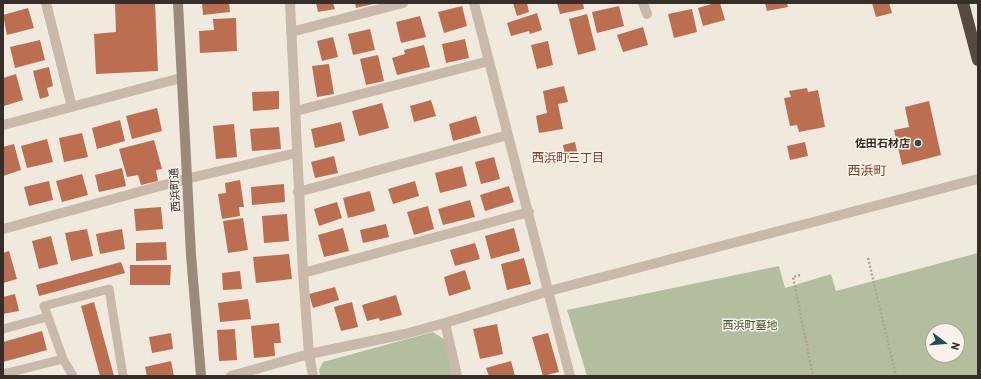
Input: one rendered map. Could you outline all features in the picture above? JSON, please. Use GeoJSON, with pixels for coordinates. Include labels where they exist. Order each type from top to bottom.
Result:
{"type":"FeatureCollection","features":[{"type":"Feature","properties":{"kind":"highway"},"geometry":{"type":"LineString","coordinates":[[964,3],[978,60]]}},
{"type":"Feature","properties":{"kind":"street"},"geometry":{"type":"LineString","coordinates":[[46,3],[72,107]]}},
{"type":"Feature","properties":{"kind":"street","name":"西浜町通"},"geometry":{"type":"LineString","coordinates":[[178,3],[186,179],[196,332],[201,376]]}},
{"type":"Feature","properties":{"kind":"street"},"geometry":{"type":"LineString","coordinates":[[290,3],[296,111],[298,192],[308,354],[313,376]]}},
{"type":"Feature","properties":{"kind":"street"},"geometry":{"type":"LineString","coordinates":[[291,32],[403,3]]}},
{"type":"Feature","properties":{"kind":"street"},"geometry":{"type":"LineString","coordinates":[[474,3],[570,376]]}},
{"type":"Feature","properties":{"kind":"street"},"geometry":{"type":"LineString","coordinates":[[643,3],[647,14]]}},
{"type":"Feature","properties":{"kind":"street"},"geometry":{"type":"LineString","coordinates":[[296,111],[489,61]]}},
{"type":"Feature","properties":{"kind":"street"},"geometry":{"type":"LineString","coordinates":[[3,125],[181,78]]}},
{"type":"Feature","properties":{"kind":"street"},"geometry":{"type":"LineString","coordinates":[[298,192],[508,135]]}},
{"type":"Feature","properties":{"kind":"street"},"geometry":{"type":"LineString","coordinates":[[3,229],[186,179],[296,153]]}},
{"type":"Feature","properties":{"kind":"street"},"geometry":{"type":"LineString","coordinates":[[231,376],[308,354],[445,323],[549,291],[978,179]]}},
{"type":"Feature","properties":{"kind":"street"},"geometry":{"type":"LineString","coordinates":[[303,273],[529,212]]}},
{"type":"Feature","properties":{"kind":"street"},"geometry":{"type":"LineString","coordinates":[[445,323],[457,376]]}},
{"type":"Feature","properties":{"kind":"lane"},"geometry":{"type":"LineString","coordinates":[[73,376],[63,359],[44,306],[109,289],[123,376]]}},
{"type":"Feature","properties":{"kind":"lane"},"geometry":{"type":"LineString","coordinates":[[3,328],[47,317]]}},
{"type":"Feature","properties":{"kind":"lane"},"geometry":{"type":"LineString","coordinates":[[3,374],[63,359]]}},
{"type":"Feature","properties":{"kind":"path"},"geometry":{"type":"LineString","coordinates":[[868,258],[896,376]]}},
{"type":"Feature","properties":{"kind":"path"},"geometry":{"type":"LineString","coordinates":[[800,275],[793,277],[813,376]]}},
{"type":"Feature","properties":{"kind":"green space","name":"西浜町墓地"},"geometry":{"type":"Polygon","coordinates":[[[978,253],[978,376],[587,376],[567,310],[779,266],[785,288],[831,274],[836,291],[978,253]]]}},
{"type":"Feature","properties":{"kind":"green space"},"geometry":{"type":"Polygon","coordinates":[[[433,332],[445,340],[454,376],[320,376],[319,370],[323,362],[433,332]]]}},
{"type":"Feature","properties":{"kind":"building"},"geometry":{"type":"Polygon","coordinates":[[[115,3],[155,3],[158,71],[96,74],[94,34],[116,32],[115,3]]]}},
{"type":"Feature","properties":{"kind":"building"},"geometry":{"type":"Polygon","coordinates":[[[202,3],[229,3],[230,12],[203,15],[202,3]]]}},
{"type":"Feature","properties":{"kind":"building"},"geometry":{"type":"Polygon","coordinates":[[[316,3],[333,3],[335,9],[318,12],[316,3]]]}},
{"type":"Feature","properties":{"kind":"building"},"geometry":{"type":"Polygon","coordinates":[[[355,3],[373,3],[373,4],[356,8],[355,3]]]}},
{"type":"Feature","properties":{"kind":"building"},"geometry":{"type":"Polygon","coordinates":[[[513,3],[527,3],[529,12],[517,16],[513,3]]]}},
{"type":"Feature","properties":{"kind":"building"},"geometry":{"type":"Polygon","coordinates":[[[557,3],[583,3],[584,9],[560,14],[557,3]]]}},
{"type":"Feature","properties":{"kind":"building"},"geometry":{"type":"Polygon","coordinates":[[[720,3],[725,20],[703,26],[698,8],[720,3]]]}},
{"type":"Feature","properties":{"kind":"building"},"geometry":{"type":"Polygon","coordinates":[[[765,3],[787,3],[788,7],[767,11],[765,3]]]}},
{"type":"Feature","properties":{"kind":"building"},"geometry":{"type":"Polygon","coordinates":[[[872,3],[889,3],[892,13],[876,17],[872,3]]]}},
{"type":"Feature","properties":{"kind":"building"},"geometry":{"type":"Polygon","coordinates":[[[462,6],[467,26],[444,33],[438,12],[462,6]]]}},
{"type":"Feature","properties":{"kind":"building"},"geometry":{"type":"Polygon","coordinates":[[[619,6],[624,26],[597,33],[592,12],[619,6]]]}},
{"type":"Feature","properties":{"kind":"building"},"geometry":{"type":"Polygon","coordinates":[[[28,8],[34,28],[7,35],[3,15],[28,8]]]}},
{"type":"Feature","properties":{"kind":"building"},"geometry":{"type":"Polygon","coordinates":[[[692,9],[697,32],[674,38],[668,14],[692,9]]]}},
{"type":"Feature","properties":{"kind":"building"},"geometry":{"type":"Polygon","coordinates":[[[537,13],[542,30],[530,34],[529,31],[511,36],[507,23],[537,13]]]}},
{"type":"Feature","properties":{"kind":"building"},"geometry":{"type":"Polygon","coordinates":[[[587,14],[596,50],[578,55],[569,19],[587,14]]]}},
{"type":"Feature","properties":{"kind":"building"},"geometry":{"type":"Polygon","coordinates":[[[420,16],[426,37],[401,43],[396,22],[420,16]]]}},
{"type":"Feature","properties":{"kind":"building"},"geometry":{"type":"Polygon","coordinates":[[[236,18],[237,51],[200,53],[199,31],[214,30],[213,19],[236,18]]]}},
{"type":"Feature","properties":{"kind":"building"},"geometry":{"type":"Polygon","coordinates":[[[643,27],[648,45],[623,52],[617,35],[643,27]]]}},
{"type":"Feature","properties":{"kind":"building"},"geometry":{"type":"Polygon","coordinates":[[[370,29],[375,50],[353,55],[348,34],[370,29]]]}},
{"type":"Feature","properties":{"kind":"building"},"geometry":{"type":"Polygon","coordinates":[[[333,37],[338,57],[322,61],[317,41],[333,37]]]}},
{"type":"Feature","properties":{"kind":"building"},"geometry":{"type":"Polygon","coordinates":[[[465,39],[469,58],[446,63],[442,44],[465,39]]]}},
{"type":"Feature","properties":{"kind":"building"},"geometry":{"type":"Polygon","coordinates":[[[40,40],[45,60],[15,68],[10,47],[40,40]]]}},
{"type":"Feature","properties":{"kind":"building"},"geometry":{"type":"Polygon","coordinates":[[[548,41],[553,65],[537,69],[531,45],[548,41]]]}},
{"type":"Feature","properties":{"kind":"building"},"geometry":{"type":"Polygon","coordinates":[[[424,45],[430,67],[397,75],[392,58],[405,54],[404,50],[424,45]]]}},
{"type":"Feature","properties":{"kind":"building"},"geometry":{"type":"Polygon","coordinates":[[[378,55],[384,81],[366,85],[360,59],[378,55]]]}},
{"type":"Feature","properties":{"kind":"building"},"geometry":{"type":"Polygon","coordinates":[[[329,64],[334,94],[317,97],[312,66],[329,64]]]}},
{"type":"Feature","properties":{"kind":"building"},"geometry":{"type":"Polygon","coordinates":[[[49,67],[53,86],[47,88],[49,96],[40,99],[33,71],[49,67]]]}},
{"type":"Feature","properties":{"kind":"building"},"geometry":{"type":"Polygon","coordinates":[[[16,74],[23,100],[4,106],[3,78],[16,74]]]}},
{"type":"Feature","properties":{"kind":"building"},"geometry":{"type":"Polygon","coordinates":[[[564,86],[568,102],[558,104],[563,129],[539,133],[536,116],[547,113],[543,91],[564,86]]]}},
{"type":"Feature","properties":{"kind":"building"},"geometry":{"type":"Polygon","coordinates":[[[807,88],[808,92],[818,90],[825,127],[799,132],[797,125],[790,126],[784,98],[791,97],[789,91],[807,88]]]}},
{"type":"Feature","properties":{"kind":"building"},"geometry":{"type":"Polygon","coordinates":[[[279,91],[279,109],[253,111],[252,92],[279,91]]]}},
{"type":"Feature","properties":{"kind":"building"},"geometry":{"type":"Polygon","coordinates":[[[431,100],[436,116],[414,122],[410,106],[431,100]]]}},
{"type":"Feature","properties":{"kind":"building","name":"佐田石材店"},"geometry":{"type":"Polygon","coordinates":[[[929,101],[941,155],[902,165],[894,130],[909,127],[905,107],[929,101]]]}},
{"type":"Feature","properties":{"kind":"building"},"geometry":{"type":"Polygon","coordinates":[[[382,103],[389,128],[359,136],[352,111],[382,103]]]}},
{"type":"Feature","properties":{"kind":"building"},"geometry":{"type":"Polygon","coordinates":[[[157,108],[162,131],[132,139],[126,116],[157,108]]]}},
{"type":"Feature","properties":{"kind":"building"},"geometry":{"type":"Polygon","coordinates":[[[476,116],[481,133],[453,141],[449,124],[476,116]]]}},
{"type":"Feature","properties":{"kind":"building"},"geometry":{"type":"Polygon","coordinates":[[[120,120],[125,141],[97,149],[92,128],[120,120]]]}},
{"type":"Feature","properties":{"kind":"building"},"geometry":{"type":"Polygon","coordinates":[[[341,122],[345,141],[315,148],[311,129],[341,122]]]}},
{"type":"Feature","properties":{"kind":"building"},"geometry":{"type":"Polygon","coordinates":[[[234,124],[237,157],[216,159],[213,126],[234,124]]]}},
{"type":"Feature","properties":{"kind":"building"},"geometry":{"type":"Polygon","coordinates":[[[279,127],[281,149],[252,151],[250,129],[279,127]]]}},
{"type":"Feature","properties":{"kind":"building"},"geometry":{"type":"Polygon","coordinates":[[[82,133],[88,157],[64,162],[59,138],[82,133]]]}},
{"type":"Feature","properties":{"kind":"building"},"geometry":{"type":"Polygon","coordinates":[[[47,139],[53,162],[27,168],[21,146],[47,139]]]}},
{"type":"Feature","properties":{"kind":"building"},"geometry":{"type":"Polygon","coordinates":[[[154,140],[162,169],[156,170],[158,181],[141,185],[138,175],[127,177],[119,149],[154,140]]]}},
{"type":"Feature","properties":{"kind":"building"},"geometry":{"type":"Polygon","coordinates":[[[575,142],[578,156],[566,159],[563,145],[575,142]]]}},
{"type":"Feature","properties":{"kind":"building"},"geometry":{"type":"Polygon","coordinates":[[[805,142],[808,156],[790,160],[787,146],[805,142]]]}},
{"type":"Feature","properties":{"kind":"building"},"geometry":{"type":"Polygon","coordinates":[[[14,144],[21,170],[3,176],[3,147],[14,144]]]}},
{"type":"Feature","properties":{"kind":"building"},"geometry":{"type":"Polygon","coordinates":[[[334,156],[338,173],[315,178],[311,162],[334,156]]]}},
{"type":"Feature","properties":{"kind":"building"},"geometry":{"type":"Polygon","coordinates":[[[494,157],[500,179],[481,184],[475,162],[494,157]]]}},
{"type":"Feature","properties":{"kind":"building"},"geometry":{"type":"Polygon","coordinates":[[[462,166],[467,186],[440,193],[435,173],[462,166]]]}},
{"type":"Feature","properties":{"kind":"building"},"geometry":{"type":"Polygon","coordinates":[[[122,168],[126,186],[99,192],[95,175],[122,168]]]}},
{"type":"Feature","properties":{"kind":"building"},"geometry":{"type":"Polygon","coordinates":[[[82,174],[88,195],[62,202],[56,181],[82,174]]]}},
{"type":"Feature","properties":{"kind":"building"},"geometry":{"type":"Polygon","coordinates":[[[240,180],[244,207],[239,207],[240,216],[222,219],[218,194],[226,193],[225,183],[240,180]]]}},
{"type":"Feature","properties":{"kind":"building"},"geometry":{"type":"Polygon","coordinates":[[[49,181],[53,200],[29,206],[24,187],[49,181]]]}},
{"type":"Feature","properties":{"kind":"building"},"geometry":{"type":"Polygon","coordinates":[[[415,181],[419,196],[393,204],[388,189],[415,181]]]}},
{"type":"Feature","properties":{"kind":"building"},"geometry":{"type":"Polygon","coordinates":[[[284,184],[285,202],[252,205],[251,187],[284,184]]]}},
{"type":"Feature","properties":{"kind":"building"},"geometry":{"type":"Polygon","coordinates":[[[509,186],[514,202],[485,211],[480,195],[509,186]]]}},
{"type":"Feature","properties":{"kind":"building"},"geometry":{"type":"Polygon","coordinates":[[[370,191],[375,211],[348,218],[343,198],[370,191]]]}},
{"type":"Feature","properties":{"kind":"building"},"geometry":{"type":"Polygon","coordinates":[[[470,200],[475,217],[443,225],[438,209],[470,200]]]}},
{"type":"Feature","properties":{"kind":"building"},"geometry":{"type":"Polygon","coordinates":[[[337,202],[342,218],[319,226],[314,209],[337,202]]]}},
{"type":"Feature","properties":{"kind":"building"},"geometry":{"type":"Polygon","coordinates":[[[428,206],[434,229],[414,235],[407,212],[428,206]]]}},
{"type":"Feature","properties":{"kind":"building"},"geometry":{"type":"Polygon","coordinates":[[[161,207],[163,229],[136,231],[134,209],[161,207]]]}},
{"type":"Feature","properties":{"kind":"building"},"geometry":{"type":"Polygon","coordinates":[[[287,214],[289,241],[264,243],[262,216],[287,214]]]}},
{"type":"Feature","properties":{"kind":"building"},"geometry":{"type":"Polygon","coordinates":[[[243,218],[248,250],[228,253],[223,221],[243,218]]]}},
{"type":"Feature","properties":{"kind":"building"},"geometry":{"type":"Polygon","coordinates":[[[386,224],[389,237],[363,243],[360,230],[386,224]]]}},
{"type":"Feature","properties":{"kind":"building"},"geometry":{"type":"Polygon","coordinates":[[[343,228],[349,251],[324,257],[318,235],[343,228]]]}},
{"type":"Feature","properties":{"kind":"building"},"geometry":{"type":"Polygon","coordinates":[[[514,228],[520,251],[491,259],[485,236],[514,228]]]}},
{"type":"Feature","properties":{"kind":"building"},"geometry":{"type":"Polygon","coordinates":[[[87,229],[93,256],[71,261],[65,233],[87,229]]]}},
{"type":"Feature","properties":{"kind":"building"},"geometry":{"type":"Polygon","coordinates":[[[122,229],[125,249],[100,254],[96,234],[122,229]]]}},
{"type":"Feature","properties":{"kind":"building"},"geometry":{"type":"Polygon","coordinates":[[[51,236],[58,264],[39,269],[32,241],[51,236]]]}},
{"type":"Feature","properties":{"kind":"building"},"geometry":{"type":"Polygon","coordinates":[[[166,242],[167,260],[136,261],[136,243],[166,242]]]}},
{"type":"Feature","properties":{"kind":"building"},"geometry":{"type":"Polygon","coordinates":[[[475,243],[480,259],[455,266],[450,250],[475,243]]]}},
{"type":"Feature","properties":{"kind":"building"},"geometry":{"type":"Polygon","coordinates":[[[9,251],[17,279],[3,283],[3,253],[9,251]]]}},
{"type":"Feature","properties":{"kind":"building"},"geometry":{"type":"Polygon","coordinates":[[[289,254],[292,279],[256,283],[253,257],[289,254]]]}},
{"type":"Feature","properties":{"kind":"building"},"geometry":{"type":"Polygon","coordinates":[[[524,258],[531,284],[507,290],[501,264],[524,258]]]}},
{"type":"Feature","properties":{"kind":"building"},"geometry":{"type":"Polygon","coordinates":[[[121,262],[125,273],[39,296],[36,285],[121,262]]]}},
{"type":"Feature","properties":{"kind":"building"},"geometry":{"type":"Polygon","coordinates":[[[130,265],[171,265],[170,285],[130,285],[130,265]]]}},
{"type":"Feature","properties":{"kind":"building"},"geometry":{"type":"Polygon","coordinates":[[[465,270],[471,289],[449,296],[444,277],[465,270]]]}},
{"type":"Feature","properties":{"kind":"building"},"geometry":{"type":"Polygon","coordinates":[[[240,271],[242,289],[223,290],[222,273],[240,271]]]}},
{"type":"Feature","properties":{"kind":"building"},"geometry":{"type":"Polygon","coordinates":[[[335,287],[339,300],[313,308],[309,294],[335,287]]]}},
{"type":"Feature","properties":{"kind":"building"},"geometry":{"type":"Polygon","coordinates":[[[15,294],[19,311],[3,314],[3,297],[15,294]]]}},
{"type":"Feature","properties":{"kind":"building"},"geometry":{"type":"Polygon","coordinates":[[[396,295],[402,315],[380,321],[379,318],[367,321],[362,305],[396,295]]]}},
{"type":"Feature","properties":{"kind":"building"},"geometry":{"type":"Polygon","coordinates":[[[248,299],[251,319],[220,322],[218,303],[248,299]]]}},
{"type":"Feature","properties":{"kind":"building"},"geometry":{"type":"Polygon","coordinates":[[[94,302],[114,376],[100,376],[81,306],[94,302]]]}},
{"type":"Feature","properties":{"kind":"building"},"geometry":{"type":"Polygon","coordinates":[[[352,302],[358,327],[341,331],[334,307],[352,302]]]}},
{"type":"Feature","properties":{"kind":"building"},"geometry":{"type":"Polygon","coordinates":[[[279,323],[281,343],[274,343],[275,356],[254,358],[251,326],[279,323]]]}},
{"type":"Feature","properties":{"kind":"building"},"geometry":{"type":"Polygon","coordinates":[[[497,324],[503,354],[480,359],[473,329],[497,324]]]}},
{"type":"Feature","properties":{"kind":"building"},"geometry":{"type":"Polygon","coordinates":[[[235,329],[237,360],[219,361],[217,330],[235,329]]]}},
{"type":"Feature","properties":{"kind":"building"},"geometry":{"type":"Polygon","coordinates":[[[42,331],[47,350],[3,362],[3,342],[42,331]]]}},
{"type":"Feature","properties":{"kind":"building"},"geometry":{"type":"Polygon","coordinates":[[[171,333],[173,349],[152,353],[149,337],[171,333]]]}},
{"type":"Feature","properties":{"kind":"building"},"geometry":{"type":"Polygon","coordinates":[[[548,333],[559,372],[543,376],[532,337],[548,333]]]}},
{"type":"Feature","properties":{"kind":"building"},"geometry":{"type":"Polygon","coordinates":[[[171,361],[174,376],[147,376],[145,367],[171,361]]]}},
{"type":"Feature","properties":{"kind":"building"},"geometry":{"type":"Polygon","coordinates":[[[511,361],[515,376],[489,376],[486,368],[511,361]]]}},
{"type":"Feature","properties":{"kind":"place","name":"佐田石材店"},"geometry":{"type":"Point","coordinates":[918,143]}},
{"type":"Feature","properties":{"kind":"district","name":"西浜町三丁目"},"geometry":{"type":"Point","coordinates":[568,158]}},
{"type":"Feature","properties":{"kind":"district","name":"西浜町"},"geometry":{"type":"Point","coordinates":[867,171]}}]}
